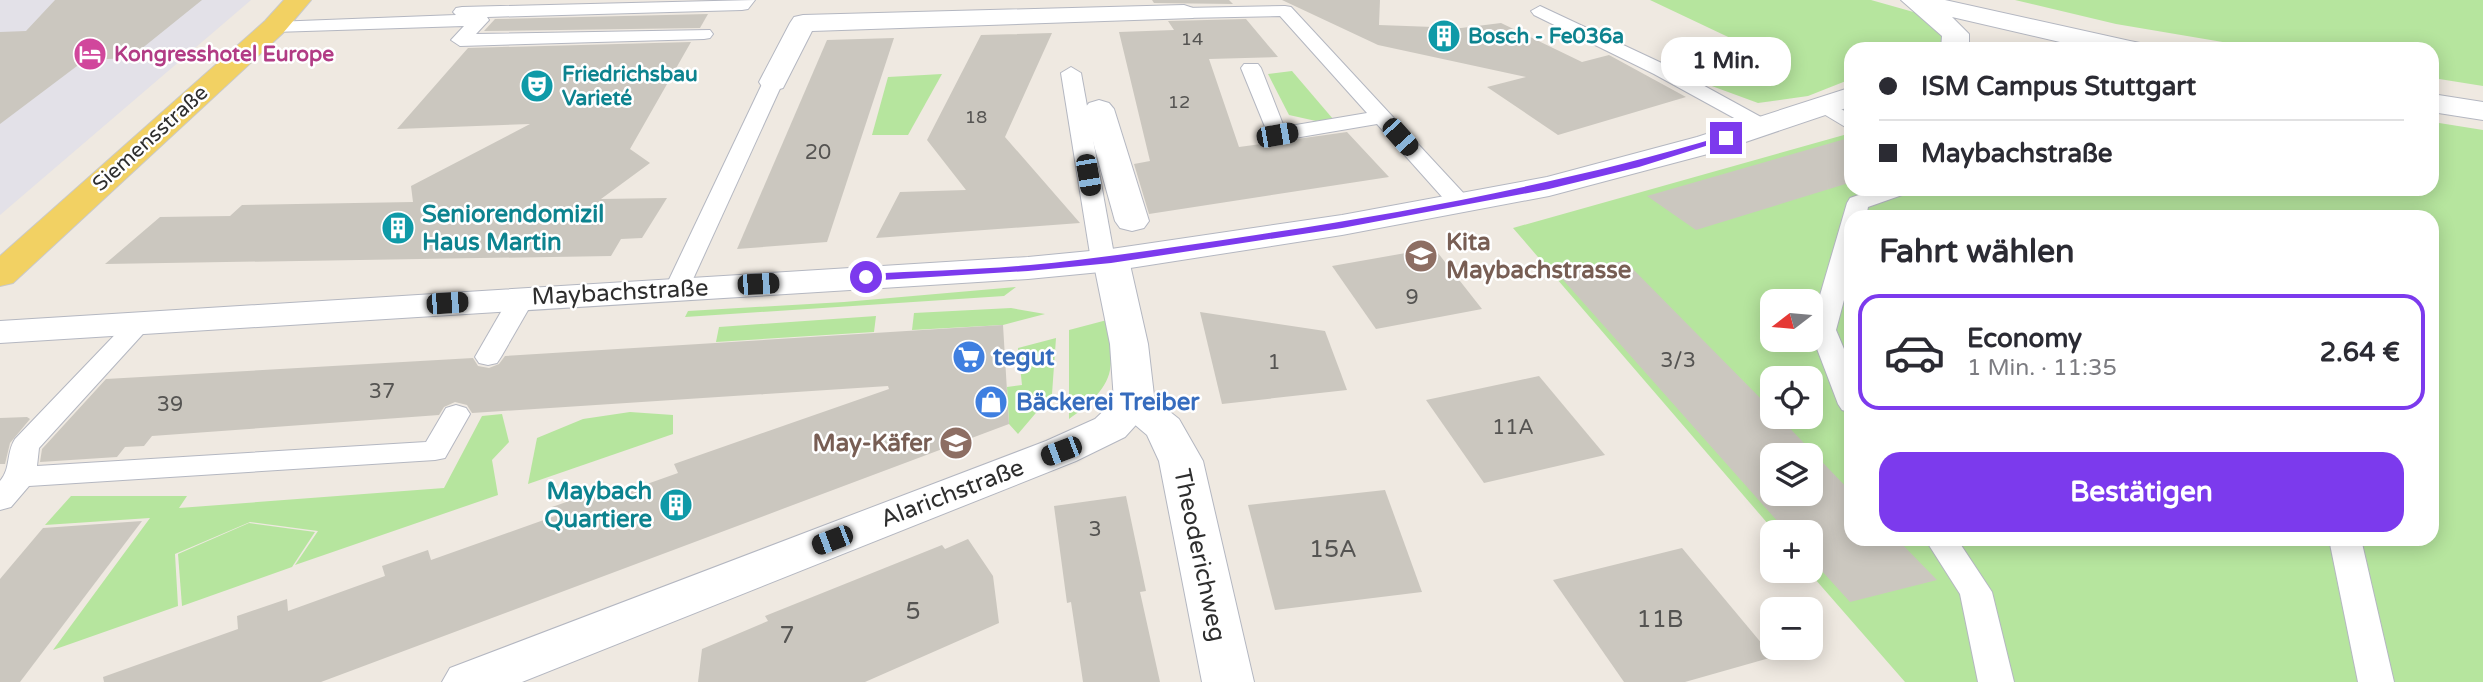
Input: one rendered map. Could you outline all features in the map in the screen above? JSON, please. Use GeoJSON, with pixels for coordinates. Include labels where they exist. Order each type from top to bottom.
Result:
{"type":"FeatureCollection","features":[{"type":"Feature","properties":{"kind":"main road"},"geometry":{"type":"LineString","coordinates":[[1914,0],[2017,26],[2096,42]]}},
{"type":"Feature","properties":{"kind":"main road"},"geometry":{"type":"LineString","coordinates":[[1914,0],[1956,34],[1955,42]]}},
{"type":"Feature","properties":{"kind":"main road"},"geometry":{"type":"LineString","coordinates":[[773,82],[803,23],[1184,13]]}},
{"type":"Feature","properties":{"kind":"main road","name":"Siemensstraße"},"geometry":{"type":"LineString","coordinates":[[0,275],[285,15]]}},
{"type":"Feature","properties":{"kind":"main road"},"geometry":{"type":"LineString","coordinates":[[1993,42],[2017,26]]}},
{"type":"Feature","properties":{"kind":"main road","name":"Maybachstraße"},"geometry":{"type":"LineString","coordinates":[[0,332],[1028,268],[1107,260],[1342,225],[1549,186],[1635,165],[1844,99]]}},
{"type":"Feature","properties":{"kind":"main road"},"geometry":{"type":"LineString","coordinates":[[2439,104],[2483,111]]}},
{"type":"Feature","properties":{"kind":"main road"},"geometry":{"type":"LineString","coordinates":[[1099,109],[1132,221]]}},
{"type":"Feature","properties":{"kind":"main road"},"geometry":{"type":"LineString","coordinates":[[1107,260],[1129,344],[1135,404]]}},
{"type":"Feature","properties":{"kind":"main road","name":"Alarichstraße"},"geometry":{"type":"LineString","coordinates":[[468,682],[1061,451],[1110,428],[1135,404]]}},
{"type":"Feature","properties":{"kind":"main road","name":"Theoderichweg"},"geometry":{"type":"LineString","coordinates":[[1135,404],[1164,428],[1181,461],[1228,682]]}},
{"type":"Feature","properties":{"kind":"lane"},"geometry":{"type":"LineString","coordinates":[[285,15],[743,5],[746,0]]}},
{"type":"Feature","properties":{"kind":"lane"},"geometry":{"type":"LineString","coordinates":[[1184,13],[1285,11],[1460,203]]}},
{"type":"Feature","properties":{"kind":"lane"},"geometry":{"type":"LineString","coordinates":[[1540,11],[1661,70],[1763,126]]}},
{"type":"Feature","properties":{"kind":"lane"},"geometry":{"type":"LineString","coordinates":[[285,15],[480,20],[460,40],[704,34]]}},
{"type":"Feature","properties":{"kind":"lane"},"geometry":{"type":"LineString","coordinates":[[1251,68],[1277,135],[1382,117]]}},
{"type":"Feature","properties":{"kind":"lane"},"geometry":{"type":"LineString","coordinates":[[1071,73],[1107,260]]}},
{"type":"Feature","properties":{"kind":"lane"},"geometry":{"type":"LineString","coordinates":[[677,288],[773,82]]}},
{"type":"Feature","properties":{"kind":"lane"},"geometry":{"type":"LineString","coordinates":[[1824,106],[1844,120]]}},
{"type":"Feature","properties":{"kind":"lane"},"geometry":{"type":"LineString","coordinates":[[1856,210],[1857,203],[1877,196]]}},
{"type":"Feature","properties":{"kind":"lane"},"geometry":{"type":"LineString","coordinates":[[1844,254],[1823,330],[1844,384]]}},
{"type":"Feature","properties":{"kind":"lane"},"geometry":{"type":"LineString","coordinates":[[488,357],[522,298]]}},
{"type":"Feature","properties":{"kind":"lane"},"geometry":{"type":"LineString","coordinates":[[0,500],[21,477],[25,446],[139,324]]}},
{"type":"Feature","properties":{"kind":"lane"},"geometry":{"type":"LineString","coordinates":[[21,477],[435,452],[456,414]]}},
{"type":"Feature","properties":{"kind":"lane"},"geometry":{"type":"LineString","coordinates":[[1946,546],[1976,592],[1996,682]]}},
{"type":"Feature","properties":{"kind":"lane"},"geometry":{"type":"LineString","coordinates":[[2347,546],[2376,682]]}},
{"type":"Feature","properties":{"kind":"shaded area"},"geometry":{"type":"Polygon","coordinates":[[[0,0],[251,0],[0,215],[0,0]]]}},
{"type":"Feature","properties":{"kind":"green space"},"geometry":{"type":"Polygon","coordinates":[[[1650,0],[1871,0],[1917,13],[1941,29],[1946,40],[1844,42],[1844,82],[1808,96],[1758,103],[1709,85],[1781,62],[1650,0]]]}},
{"type":"Feature","properties":{"kind":"green space"},"geometry":{"type":"Polygon","coordinates":[[[2015,0],[2483,0],[2483,86],[2439,79],[2439,42],[2223,42],[2116,24],[2015,0]]]}},
{"type":"Feature","properties":{"kind":"green space"},"geometry":{"type":"Polygon","coordinates":[[[1292,71],[1333,119],[1316,121],[1289,115],[1268,74],[1292,71]]]}},
{"type":"Feature","properties":{"kind":"green space"},"geometry":{"type":"Polygon","coordinates":[[[942,74],[908,135],[872,135],[888,77],[942,74]]]}},
{"type":"Feature","properties":{"kind":"green space"},"geometry":{"type":"Polygon","coordinates":[[[2439,123],[2483,130],[2483,682],[1905,682],[1818,583],[1823,583],[1823,520],[1765,520],[1513,228],[1844,135],[1844,196],[2439,196],[2439,123]]]}},
{"type":"Feature","properties":{"kind":"green space"},"geometry":{"type":"Polygon","coordinates":[[[1016,287],[1004,296],[685,317],[688,311],[844,302],[1016,287]]]}},
{"type":"Feature","properties":{"kind":"green space"},"geometry":{"type":"Polygon","coordinates":[[[1011,308],[1045,314],[1003,325],[912,330],[914,313],[1011,308]]]}},
{"type":"Feature","properties":{"kind":"green space"},"geometry":{"type":"Polygon","coordinates":[[[876,316],[874,332],[716,342],[719,327],[876,316]]]}},
{"type":"Feature","properties":{"kind":"green space"},"geometry":{"type":"Polygon","coordinates":[[[1107,320],[1111,358],[1108,378],[1094,398],[1069,419],[1069,330],[1107,320]]]}},
{"type":"Feature","properties":{"kind":"green space"},"geometry":{"type":"Polygon","coordinates":[[[1056,338],[1052,394],[1018,434],[1009,424],[1007,387],[1022,385],[1018,348],[1056,338]]]}},
{"type":"Feature","properties":{"kind":"green space"},"geometry":{"type":"Polygon","coordinates":[[[630,412],[673,415],[673,434],[528,484],[537,438],[583,419],[630,412]]]}},
{"type":"Feature","properties":{"kind":"green space"},"geometry":{"type":"Polygon","coordinates":[[[502,414],[509,442],[492,460],[498,495],[295,565],[318,531],[250,522],[175,554],[178,606],[53,650],[150,518],[45,525],[71,496],[187,496],[179,508],[444,488],[482,416],[502,414]]]}},
{"type":"Feature","properties":{"kind":"green space"},"geometry":{"type":"Polygon","coordinates":[[[249,523],[315,532],[292,567],[182,606],[178,554],[249,523]]]}},
{"type":"Feature","properties":{"kind":"building"},"geometry":{"type":"Polygon","coordinates":[[[55,0],[202,0],[130,58],[85,60],[0,124],[0,32],[26,31],[55,0]]]}},
{"type":"Feature","properties":{"kind":"building"},"geometry":{"type":"Polygon","coordinates":[[[1152,0],[1229,0],[1233,4],[1154,3],[1152,0]]]}},
{"type":"Feature","properties":{"kind":"building"},"geometry":{"type":"Polygon","coordinates":[[[1282,0],[1380,0],[1379,25],[1461,28],[1501,23],[1582,62],[1609,55],[1686,97],[1558,135],[1487,87],[1526,77],[1378,45],[1282,0]]]}},
{"type":"Feature","properties":{"kind":"building"},"geometry":{"type":"Polygon","coordinates":[[[708,14],[700,28],[484,31],[495,19],[708,14]]]}},
{"type":"Feature","properties":{"kind":"building"},"geometry":{"type":"Polygon","coordinates":[[[1246,19],[1278,57],[1209,59],[1239,147],[1347,132],[1389,177],[1149,214],[1134,164],[1150,161],[1119,32],[1174,30],[1168,21],[1246,19]]]}},
{"type":"Feature","properties":{"kind":"building"},"geometry":{"type":"Polygon","coordinates":[[[1052,33],[1005,137],[1080,223],[876,238],[900,192],[966,190],[927,140],[981,35],[1052,33]]]}},
{"type":"Feature","properties":{"kind":"building"},"geometry":{"type":"Polygon","coordinates":[[[894,38],[827,242],[737,249],[827,40],[894,38]]]}},
{"type":"Feature","properties":{"kind":"building"},"geometry":{"type":"Polygon","coordinates":[[[691,42],[630,149],[650,163],[601,199],[667,198],[642,238],[621,239],[611,256],[105,264],[160,217],[230,216],[242,205],[413,202],[411,186],[530,124],[397,129],[468,48],[691,42]]]}},
{"type":"Feature","properties":{"kind":"building"},"geometry":{"type":"Polygon","coordinates":[[[1844,139],[1844,184],[1696,230],[1647,196],[1844,139]]]}},
{"type":"Feature","properties":{"kind":"building"},"geometry":{"type":"Polygon","coordinates":[[[1434,248],[1482,309],[1376,329],[1332,266],[1434,248]]]}},
{"type":"Feature","properties":{"kind":"building"},"geometry":{"type":"Polygon","coordinates":[[[1625,261],[1760,398],[1760,429],[1790,429],[1804,443],[1760,443],[1760,502],[1557,273],[1625,261]]]}},
{"type":"Feature","properties":{"kind":"building"},"geometry":{"type":"Polygon","coordinates":[[[1200,312],[1325,331],[1347,390],[1222,404],[1200,312]]]}},
{"type":"Feature","properties":{"kind":"building","name":"Maybach Quartiere"},"geometry":{"type":"Polygon","coordinates":[[[1003,325],[1009,424],[321,682],[104,682],[103,677],[238,629],[237,616],[287,599],[288,611],[385,576],[382,566],[428,550],[431,560],[555,516],[552,507],[595,492],[599,501],[678,473],[674,464],[889,389],[888,386],[472,413],[467,405],[455,402],[444,407],[439,415],[152,436],[144,446],[125,447],[117,457],[40,462],[42,449],[106,379],[473,358],[478,366],[489,368],[499,364],[505,356],[1003,325]]]}},
{"type":"Feature","properties":{"kind":"building"},"geometry":{"type":"Polygon","coordinates":[[[1539,376],[1605,455],[1484,483],[1426,400],[1539,376]]]}},
{"type":"Feature","properties":{"kind":"building"},"geometry":{"type":"Polygon","coordinates":[[[0,418],[30,419],[10,443],[5,464],[0,464],[0,418]]]}},
{"type":"Feature","properties":{"kind":"building"},"geometry":{"type":"Polygon","coordinates":[[[1823,463],[1844,485],[1844,546],[1904,546],[1937,580],[1850,602],[1823,572],[1823,520],[1776,520],[1764,506],[1823,506],[1823,463]]]}},
{"type":"Feature","properties":{"kind":"building"},"geometry":{"type":"Polygon","coordinates":[[[1385,490],[1422,592],[1275,610],[1248,505],[1385,490]]]}},
{"type":"Feature","properties":{"kind":"building"},"geometry":{"type":"Polygon","coordinates":[[[1126,496],[1146,591],[1140,592],[1160,682],[1083,682],[1071,602],[1067,603],[1054,506],[1126,496]]]}},
{"type":"Feature","properties":{"kind":"building"},"geometry":{"type":"Polygon","coordinates":[[[142,521],[20,682],[0,682],[0,579],[43,528],[142,521]]]}},
{"type":"Feature","properties":{"kind":"building"},"geometry":{"type":"Polygon","coordinates":[[[968,539],[993,576],[999,623],[865,682],[698,682],[702,649],[768,621],[765,616],[942,545],[945,549],[968,539]]]}},
{"type":"Feature","properties":{"kind":"building"},"geometry":{"type":"Polygon","coordinates":[[[1682,548],[1760,641],[1760,660],[1762,660],[1685,682],[1624,682],[1553,580],[1682,548]]]}},
{"type":"Feature","properties":{"kind":"place","name":"Bosch - Fe036a"},"geometry":{"type":"Point","coordinates":[1444,36]}},
{"type":"Feature","properties":{"kind":"place","name":"Kongresshotel Europe"},"geometry":{"type":"Point","coordinates":[90,54]}},
{"type":"Feature","properties":{"kind":"place","name":"Friedrichsbau Varieté"},"geometry":{"type":"Point","coordinates":[537,86]}},
{"type":"Feature","properties":{"kind":"place","name":"Seniorendomizil Haus Martin"},"geometry":{"type":"Point","coordinates":[398,228]}},
{"type":"Feature","properties":{"kind":"place","name":"Kita Maybachstrasse"},"geometry":{"type":"Point","coordinates":[1421,256]}},
{"type":"Feature","properties":{"kind":"place","name":"tegut"},"geometry":{"type":"Point","coordinates":[969,357]}},
{"type":"Feature","properties":{"kind":"place","name":"Bäckerei Treiber"},"geometry":{"type":"Point","coordinates":[991,402]}},
{"type":"Feature","properties":{"kind":"place","name":"May-Käfer"},"geometry":{"type":"Point","coordinates":[956,443]}},
{"type":"Feature","properties":{"kind":"place","name":"Maybach Quartiere"},"geometry":{"type":"Point","coordinates":[676,505]}},
{"type":"Feature","properties":{"kind":"route"},"geometry":{"type":"LineString","coordinates":[[866,277],[1028,268],[1111,260],[1342,225],[1549,186],[1635,165],[1726,138]]}}]}
